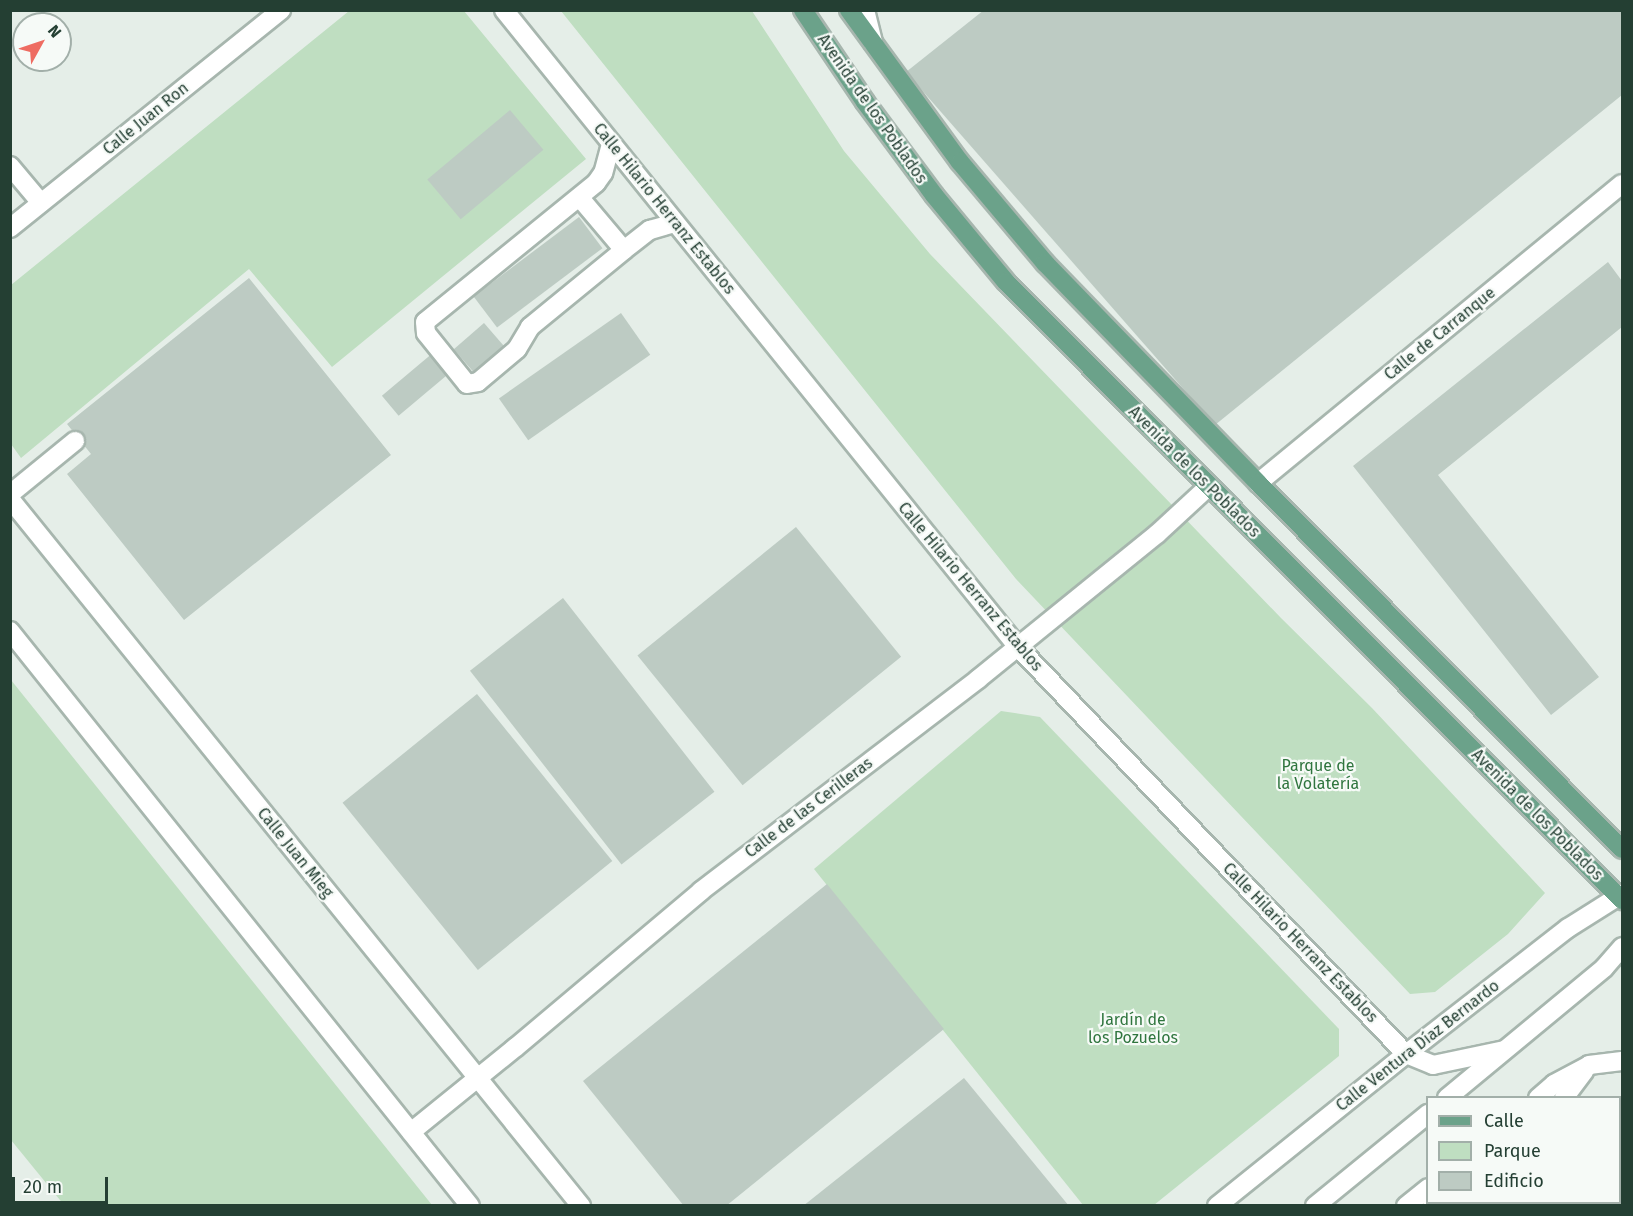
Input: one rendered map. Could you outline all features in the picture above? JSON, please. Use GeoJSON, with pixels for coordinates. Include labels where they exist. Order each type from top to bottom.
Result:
{"type":"FeatureCollection","features":[{"type":"Feature","properties":{"kind":"main road","name":"Avenida de los Poblados"},"geometry":{"type":"LineString","coordinates":[[803,10],[865,102],[934,195],[1006,282],[1208,487],[1621,897]]}},
{"type":"Feature","properties":{"kind":"main road"},"geometry":{"type":"LineString","coordinates":[[849,10],[960,162],[1045,263],[1258,483],[1623,849]]}},
{"type":"Feature","properties":{"kind":"street","name":"Calle Juan Ron"},"geometry":{"type":"LineString","coordinates":[[10,228],[281,10]]}},
{"type":"Feature","properties":{"kind":"street","name":"Calle Hilario Herranz Establos"},"geometry":{"type":"LineString","coordinates":[[504,10],[1017,646],[1406,1054],[1433,1065],[1504,1050]]}},
{"type":"Feature","properties":{"kind":"street"},"geometry":{"type":"LineString","coordinates":[[865,10],[874,47]]}},
{"type":"Feature","properties":{"kind":"street"},"geometry":{"type":"LineString","coordinates":[[611,144],[603,173],[580,198],[425,322],[426,333],[467,384],[478,382],[517,349],[530,327],[624,250],[650,230],[675,223]]}},
{"type":"Feature","properties":{"kind":"street"},"geometry":{"type":"LineString","coordinates":[[10,166],[41,203]]}},
{"type":"Feature","properties":{"kind":"street","name":"Calle de Carranque"},"geometry":{"type":"LineString","coordinates":[[1258,483],[1623,184]]}},
{"type":"Feature","properties":{"kind":"street"},"geometry":{"type":"LineString","coordinates":[[580,198],[624,250]]}},
{"type":"Feature","properties":{"kind":"street"},"geometry":{"type":"LineString","coordinates":[[10,494],[75,441]]}},
{"type":"Feature","properties":{"kind":"street","name":"Calle de las Cerilleras"},"geometry":{"type":"LineString","coordinates":[[411,1132],[701,891],[1017,646],[1157,534],[1208,487]]}},
{"type":"Feature","properties":{"kind":"street","name":"Calle Juan Mieg"},"geometry":{"type":"LineString","coordinates":[[10,499],[581,1206]]}},
{"type":"Feature","properties":{"kind":"street"},"geometry":{"type":"LineString","coordinates":[[10,631],[470,1206]]}},
{"type":"Feature","properties":{"kind":"street","name":"Calle Ventura Díaz Bernardo"},"geometry":{"type":"LineString","coordinates":[[1217,1206],[1406,1054],[1568,928],[1621,897]]}},
{"type":"Feature","properties":{"kind":"street"},"geometry":{"type":"LineString","coordinates":[[1449,1096],[1604,968],[1623,947]]}},
{"type":"Feature","properties":{"kind":"street"},"geometry":{"type":"LineString","coordinates":[[1540,1096],[1554,1084],[1589,1065],[1623,1061]]}},
{"type":"Feature","properties":{"kind":"street"},"geometry":{"type":"LineString","coordinates":[[1566,1096],[1589,1065]]}},
{"type":"Feature","properties":{"kind":"street"},"geometry":{"type":"LineString","coordinates":[[1315,1206],[1426,1116]]}},
{"type":"Feature","properties":{"kind":"street"},"geometry":{"type":"LineString","coordinates":[[1406,1206],[1426,1190]]}},
{"type":"Feature","properties":{"kind":"green space"},"geometry":{"type":"Polygon","coordinates":[[[349,11],[464,11],[586,159],[332,367],[249,269],[21,458],[11,444],[11,285],[349,11]]]}},
{"type":"Feature","properties":{"kind":"green space","name":"Parque de la Volatería"},"geometry":{"type":"Polygon","coordinates":[[[561,11],[752,11],[844,151],[930,254],[1281,618],[1372,708],[1545,893],[1508,934],[1435,992],[1410,994],[1016,579],[561,11]]]}},
{"type":"Feature","properties":{"kind":"green space"},"geometry":{"type":"Polygon","coordinates":[[[10,680],[432,1205],[64,1205],[11,1140],[10,680]]]}},
{"type":"Feature","properties":{"kind":"green space","name":"Jardín de los Pozuelos"},"geometry":{"type":"Polygon","coordinates":[[[1001,711],[1040,717],[1339,1029],[1339,1056],[1154,1205],[1083,1205],[814,869],[1001,711]]]}},
{"type":"Feature","properties":{"kind":"building"},"geometry":{"type":"Polygon","coordinates":[[[984,10],[1622,10],[1622,95],[1215,425],[906,72],[984,10]]]}},
{"type":"Feature","properties":{"kind":"building"},"geometry":{"type":"Polygon","coordinates":[[[510,110],[543,150],[461,219],[427,179],[510,110]]]}},
{"type":"Feature","properties":{"kind":"building"},"geometry":{"type":"Polygon","coordinates":[[[579,217],[602,248],[497,328],[474,296],[579,217]]]}},
{"type":"Feature","properties":{"kind":"building"},"geometry":{"type":"Polygon","coordinates":[[[1608,262],[1622,281],[1622,327],[1438,475],[1599,677],[1551,715],[1353,466],[1608,262]]]}},
{"type":"Feature","properties":{"kind":"building"},"geometry":{"type":"Polygon","coordinates":[[[249,278],[391,455],[184,620],[67,474],[91,454],[67,424],[249,278]]]}},
{"type":"Feature","properties":{"kind":"building"},"geometry":{"type":"Polygon","coordinates":[[[621,313],[650,355],[528,440],[499,398],[621,313]]]}},
{"type":"Feature","properties":{"kind":"building"},"geometry":{"type":"Polygon","coordinates":[[[484,323],[506,348],[475,374],[454,349],[484,323]]]}},
{"type":"Feature","properties":{"kind":"building"},"geometry":{"type":"Polygon","coordinates":[[[434,352],[451,372],[399,416],[382,396],[434,352]]]}},
{"type":"Feature","properties":{"kind":"building"},"geometry":{"type":"Polygon","coordinates":[[[796,527],[901,657],[743,785],[637,655],[796,527]]]}},
{"type":"Feature","properties":{"kind":"building"},"geometry":{"type":"Polygon","coordinates":[[[563,598],[714,792],[621,864],[470,671],[563,598]]]}},
{"type":"Feature","properties":{"kind":"building"},"geometry":{"type":"Polygon","coordinates":[[[477,694],[612,861],[478,970],[343,803],[477,694]]]}},
{"type":"Feature","properties":{"kind":"building"},"geometry":{"type":"Polygon","coordinates":[[[827,884],[944,1029],[726,1206],[684,1206],[583,1081],[827,884]]]}},
{"type":"Feature","properties":{"kind":"building"},"geometry":{"type":"Polygon","coordinates":[[[964,1078],[1069,1206],[803,1206],[964,1078]]]}},
{"type":"Feature","properties":{"kind":"building"},"geometry":{"type":"Polygon","coordinates":[[[1459,1204],[1558,1204],[1558,1206],[1459,1206],[1459,1204]]]}}]}
